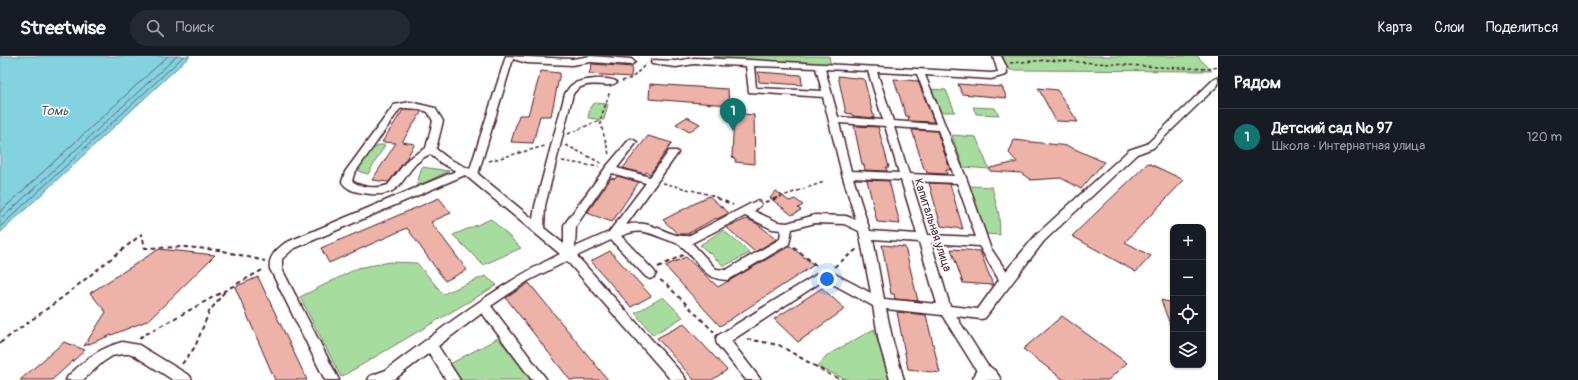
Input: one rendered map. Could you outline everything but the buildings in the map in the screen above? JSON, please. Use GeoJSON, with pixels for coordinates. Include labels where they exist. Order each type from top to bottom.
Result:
{"type":"FeatureCollection","features":[{"type":"Feature","properties":{"kind":"street"},"geometry":{"type":"LineString","coordinates":[[332,380],[274,264],[277,257],[289,246],[469,173],[476,164],[510,56],[526,60],[572,62],[591,59],[631,62]]}},
{"type":"Feature","properties":{"kind":"street"},"geometry":{"type":"LineString","coordinates":[[655,62],[676,64],[697,59],[991,76],[1003,73],[1004,69],[999,60]]}},
{"type":"Feature","properties":{"kind":"street"},"geometry":{"type":"LineString","coordinates":[[750,63],[752,90],[826,94]]}},
{"type":"Feature","properties":{"kind":"street"},"geometry":{"type":"LineString","coordinates":[[820,66],[846,174],[865,235],[886,342],[897,380]]}},
{"type":"Feature","properties":{"kind":"street","name":"Капитальная улица"},"geometry":{"type":"LineString","coordinates":[[872,69],[945,309],[985,377]]}},
{"type":"Feature","properties":{"kind":"street"},"geometry":{"type":"LineString","coordinates":[[920,72],[962,180],[985,248],[1006,280]]}},
{"type":"Feature","properties":{"kind":"street"},"geometry":{"type":"LineString","coordinates":[[754,380],[725,338],[821,275],[831,277],[878,303],[981,314],[1040,238],[1133,152],[1150,146],[1218,80]]}},
{"type":"Feature","properties":{"kind":"street"},"geometry":{"type":"LineString","coordinates":[[538,228],[540,206],[572,89],[585,82],[616,82]]}},
{"type":"Feature","properties":{"kind":"street"},"geometry":{"type":"LineString","coordinates":[[398,106],[424,107],[434,112],[438,121],[431,150],[410,162],[397,184],[387,190],[355,188],[347,182],[349,174],[398,106]]}},
{"type":"Feature","properties":{"kind":"street"},"geometry":{"type":"LineString","coordinates":[[833,120],[942,127]]}},
{"type":"Feature","properties":{"kind":"street"},"geometry":{"type":"LineString","coordinates":[[569,255],[570,226],[610,169],[632,142]]}},
{"type":"Feature","properties":{"kind":"street"},"geometry":{"type":"LineString","coordinates":[[431,150],[444,161],[469,173],[538,228],[569,255],[678,380]]}},
{"type":"Feature","properties":{"kind":"street"},"geometry":{"type":"LineString","coordinates":[[613,235],[673,153]]}},
{"type":"Feature","properties":{"kind":"street"},"geometry":{"type":"LineString","coordinates":[[610,169],[652,181]]}},
{"type":"Feature","properties":{"kind":"street"},"geometry":{"type":"LineString","coordinates":[[846,174],[962,180]]}},
{"type":"Feature","properties":{"kind":"street"},"geometry":{"type":"LineString","coordinates":[[686,245],[690,240],[756,205]]}},
{"type":"Feature","properties":{"kind":"street"},"geometry":{"type":"LineString","coordinates":[[745,211],[776,226],[787,227],[814,218],[846,220],[865,235],[925,240],[983,242]]}},
{"type":"Feature","properties":{"kind":"street"},"geometry":{"type":"LineString","coordinates":[[375,380],[390,377],[430,344],[506,289],[569,255],[630,228],[652,228],[669,238],[686,245],[712,272],[720,275],[728,275],[785,240],[787,227]]}},
{"type":"Feature","properties":{"kind":"street"},"geometry":{"type":"LineString","coordinates":[[613,235],[650,274]]}},
{"type":"Feature","properties":{"kind":"street"},"geometry":{"type":"LineString","coordinates":[[483,305],[540,380]]}},
{"type":"Feature","properties":{"kind":"street"},"geometry":{"type":"LineString","coordinates":[[430,344],[453,380]]}},
{"type":"Feature","properties":{"kind":"street"},"geometry":{"type":"LineString","coordinates":[[73,380],[98,358],[108,352],[122,348],[134,349],[180,377]]}},
{"type":"Feature","properties":{"kind":"path"},"geometry":{"type":"LineString","coordinates":[[999,60],[1048,60],[1208,69],[1218,67]]}},
{"type":"Feature","properties":{"kind":"path"},"geometry":{"type":"LineString","coordinates":[[610,169],[609,151],[600,120],[610,91],[616,82],[632,78],[644,65],[655,62]]}},
{"type":"Feature","properties":{"kind":"path"},"geometry":{"type":"LineString","coordinates":[[476,164],[548,146],[558,139],[600,120]]}},
{"type":"Feature","properties":{"kind":"path"},"geometry":{"type":"LineString","coordinates":[[558,139],[610,169]]}},
{"type":"Feature","properties":{"kind":"path"},"geometry":{"type":"LineString","coordinates":[[552,160],[610,169]]}},
{"type":"Feature","properties":{"kind":"path"},"geometry":{"type":"LineString","coordinates":[[652,181],[711,195],[745,211]]}},
{"type":"Feature","properties":{"kind":"path"},"geometry":{"type":"LineString","coordinates":[[756,205],[824,182]]}},
{"type":"Feature","properties":{"kind":"path"},"geometry":{"type":"LineString","coordinates":[[0,343],[63,297],[142,234],[145,248],[185,247],[219,250],[274,264]]}},
{"type":"Feature","properties":{"kind":"path"},"geometry":{"type":"LineString","coordinates":[[785,240],[821,275],[836,266],[865,235]]}},
{"type":"Feature","properties":{"kind":"path"},"geometry":{"type":"LineString","coordinates":[[686,245],[685,254],[664,263],[650,274],[666,284],[725,338],[759,340],[779,345],[832,376],[844,380]]}},
{"type":"Feature","properties":{"kind":"path"},"geometry":{"type":"LineString","coordinates":[[122,348],[274,264]]}},
{"type":"Feature","properties":{"kind":"path"},"geometry":{"type":"LineString","coordinates":[[180,377],[209,312],[226,290]]}},
{"type":"Feature","properties":{"kind":"green space"},"geometry":{"type":"Polygon","coordinates":[[[714,56],[829,56],[831,66],[723,59],[714,56]]]}},
{"type":"Feature","properties":{"kind":"green space"},"geometry":{"type":"Polygon","coordinates":[[[1001,56],[1197,56],[1212,71],[1010,70],[1001,56]]]}},
{"type":"Feature","properties":{"kind":"green space"},"geometry":{"type":"Polygon","coordinates":[[[929,89],[946,90],[955,112],[940,112],[929,89]]]}},
{"type":"Feature","properties":{"kind":"green space"},"geometry":{"type":"Polygon","coordinates":[[[595,103],[608,104],[604,120],[588,118],[590,107],[595,103]]]}},
{"type":"Feature","properties":{"kind":"green space"},"geometry":{"type":"Polygon","coordinates":[[[973,107],[995,108],[999,115],[976,114],[973,107]]]}},
{"type":"Feature","properties":{"kind":"green space"},"geometry":{"type":"Polygon","coordinates":[[[952,135],[976,137],[989,169],[963,167],[952,135]]]}},
{"type":"Feature","properties":{"kind":"green space"},"geometry":{"type":"Polygon","coordinates":[[[379,145],[385,145],[368,174],[360,172],[359,166],[367,153],[379,145]]]}},
{"type":"Feature","properties":{"kind":"green space"},"geometry":{"type":"Polygon","coordinates":[[[422,167],[449,171],[416,187],[422,167]]]}},
{"type":"Feature","properties":{"kind":"green space"},"geometry":{"type":"Polygon","coordinates":[[[969,186],[992,187],[999,215],[1000,235],[984,234],[969,186]]]}},
{"type":"Feature","properties":{"kind":"green space"},"geometry":{"type":"Polygon","coordinates":[[[491,219],[521,248],[483,265],[453,235],[491,219]]]}},
{"type":"Feature","properties":{"kind":"green space"},"geometry":{"type":"Polygon","coordinates":[[[723,230],[750,253],[724,266],[700,245],[723,230]]]}},
{"type":"Feature","properties":{"kind":"green space"},"geometry":{"type":"Polygon","coordinates":[[[390,262],[417,263],[443,294],[485,276],[497,285],[341,377],[300,297],[358,268],[390,262]]]}},
{"type":"Feature","properties":{"kind":"green space"},"geometry":{"type":"Polygon","coordinates":[[[663,297],[683,317],[653,335],[635,313],[663,297]]]}},
{"type":"Feature","properties":{"kind":"green space"},"geometry":{"type":"Polygon","coordinates":[[[874,329],[891,380],[848,380],[817,367],[826,356],[874,329]]]}},
{"type":"Feature","properties":{"kind":"green space"},"geometry":{"type":"Polygon","coordinates":[[[498,338],[532,380],[460,380],[450,364],[498,338]]]}},
{"type":"Feature","properties":{"kind":"water","name":"Томь"},"geometry":{"type":"Polygon","coordinates":[[[0,56],[190,56],[0,233],[0,56]]]}},
{"type":"Feature","properties":{"kind":"place","name":"Детский сад № 97"},"geometry":{"type":"Point","coordinates":[733,131]}}]}
